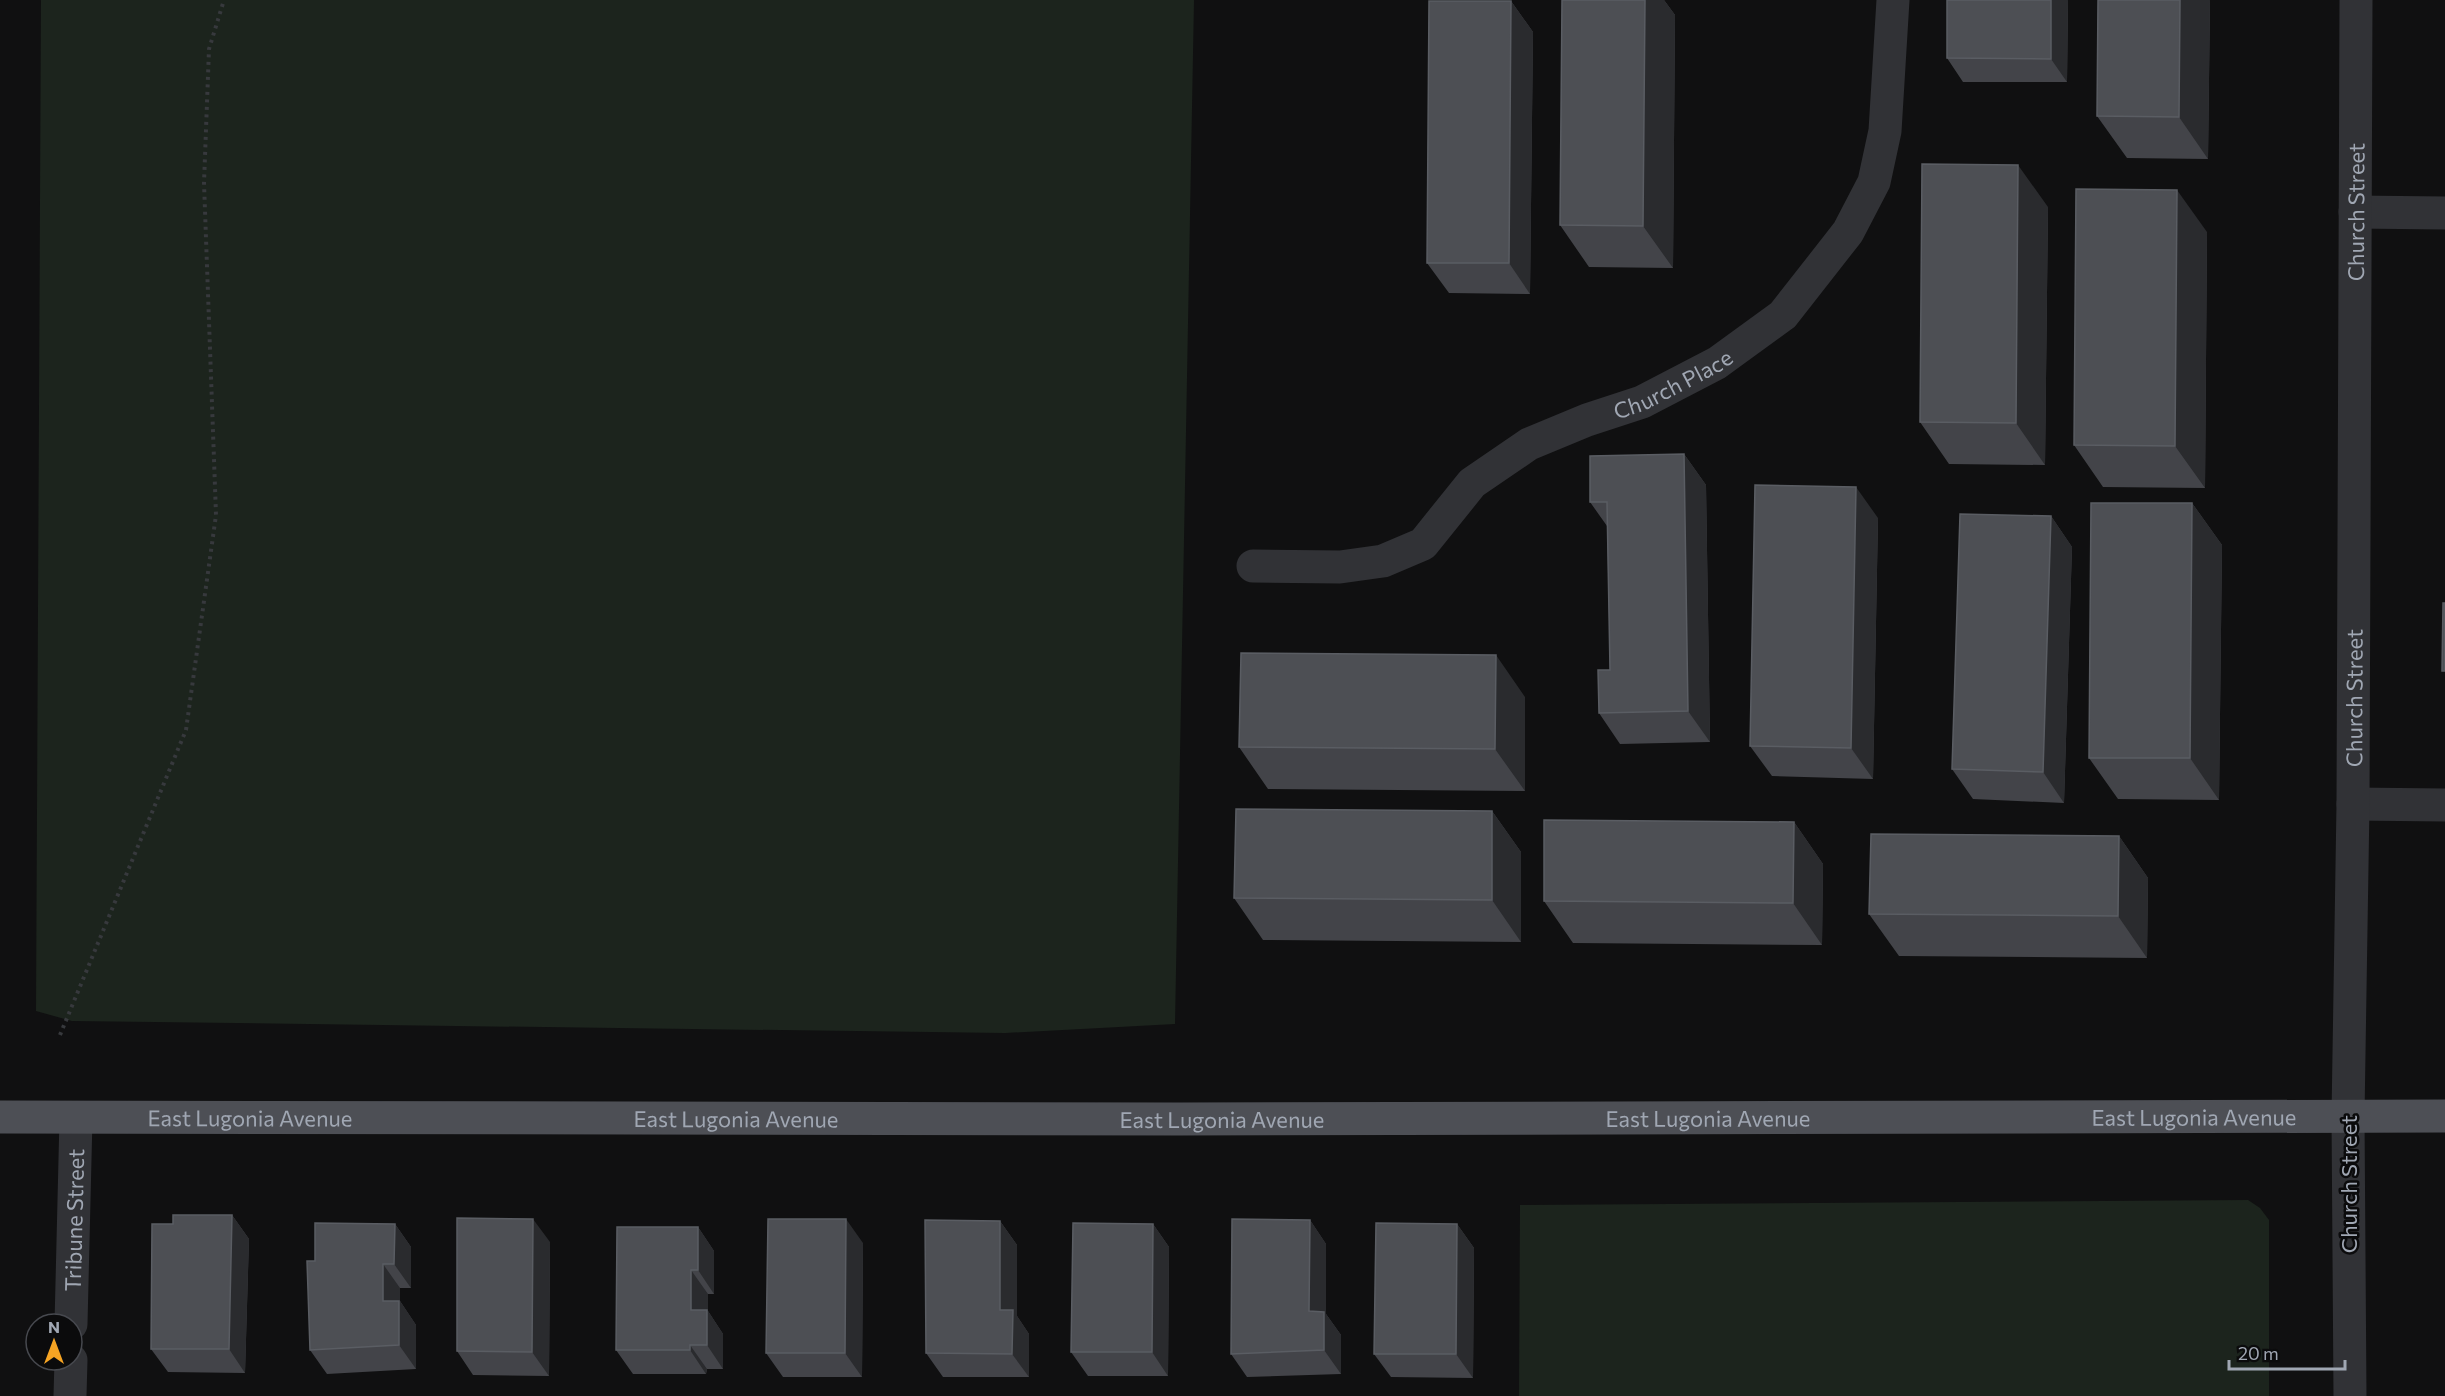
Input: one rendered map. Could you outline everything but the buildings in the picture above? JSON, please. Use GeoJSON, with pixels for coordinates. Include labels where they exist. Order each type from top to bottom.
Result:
{"type":"FeatureCollection","features":[{"type":"Feature","properties":{"kind":"main road","name":"East Lugonia Avenue"},"geometry":{"type":"LineString","coordinates":[[0,1117],[1203,1119],[2445,1116]]}},
{"type":"Feature","properties":{"kind":"street","name":"Church Place"},"geometry":{"type":"LineString","coordinates":[[1252,566],[1340,567],[1383,561],[1423,544],[1472,483],[1529,444],[1587,420],[1642,402],[1717,363],[1783,315],[1848,232],[1874,182],[1885,131],[1893,0]]}},
{"type":"Feature","properties":{"kind":"street","name":"Church Street"},"geometry":{"type":"LineString","coordinates":[[2350,1396],[2348,1116],[2353,804],[2356,0]]}},
{"type":"Feature","properties":{"kind":"street"},"geometry":{"type":"LineString","coordinates":[[2355,212],[2445,213]]}},
{"type":"Feature","properties":{"kind":"street"},"geometry":{"type":"LineString","coordinates":[[2353,804],[2445,805]]}},
{"type":"Feature","properties":{"kind":"street","name":"Tribune Street"},"geometry":{"type":"LineString","coordinates":[[71,1312],[76,1118]]}},
{"type":"Feature","properties":{"kind":"street"},"geometry":{"type":"LineString","coordinates":[[70,1396],[71,1372]]}},
{"type":"Feature","properties":{"kind":"path"},"geometry":{"type":"LineString","coordinates":[[60,1035],[186,730],[216,515],[204,183],[209,49],[224,0]]}},
{"type":"Feature","properties":{"kind":"shaded area"},"geometry":{"type":"Polygon","coordinates":[[[41,0],[1194,0],[1175,1024],[1005,1033],[72,1021],[36,1011],[41,0]]]}},
{"type":"Feature","properties":{"kind":"shaded area"},"geometry":{"type":"Polygon","coordinates":[[[2248,1200],[2260,1208],[2269,1220],[2269,1396],[1519,1396],[1520,1205],[2248,1200]]]}}]}
